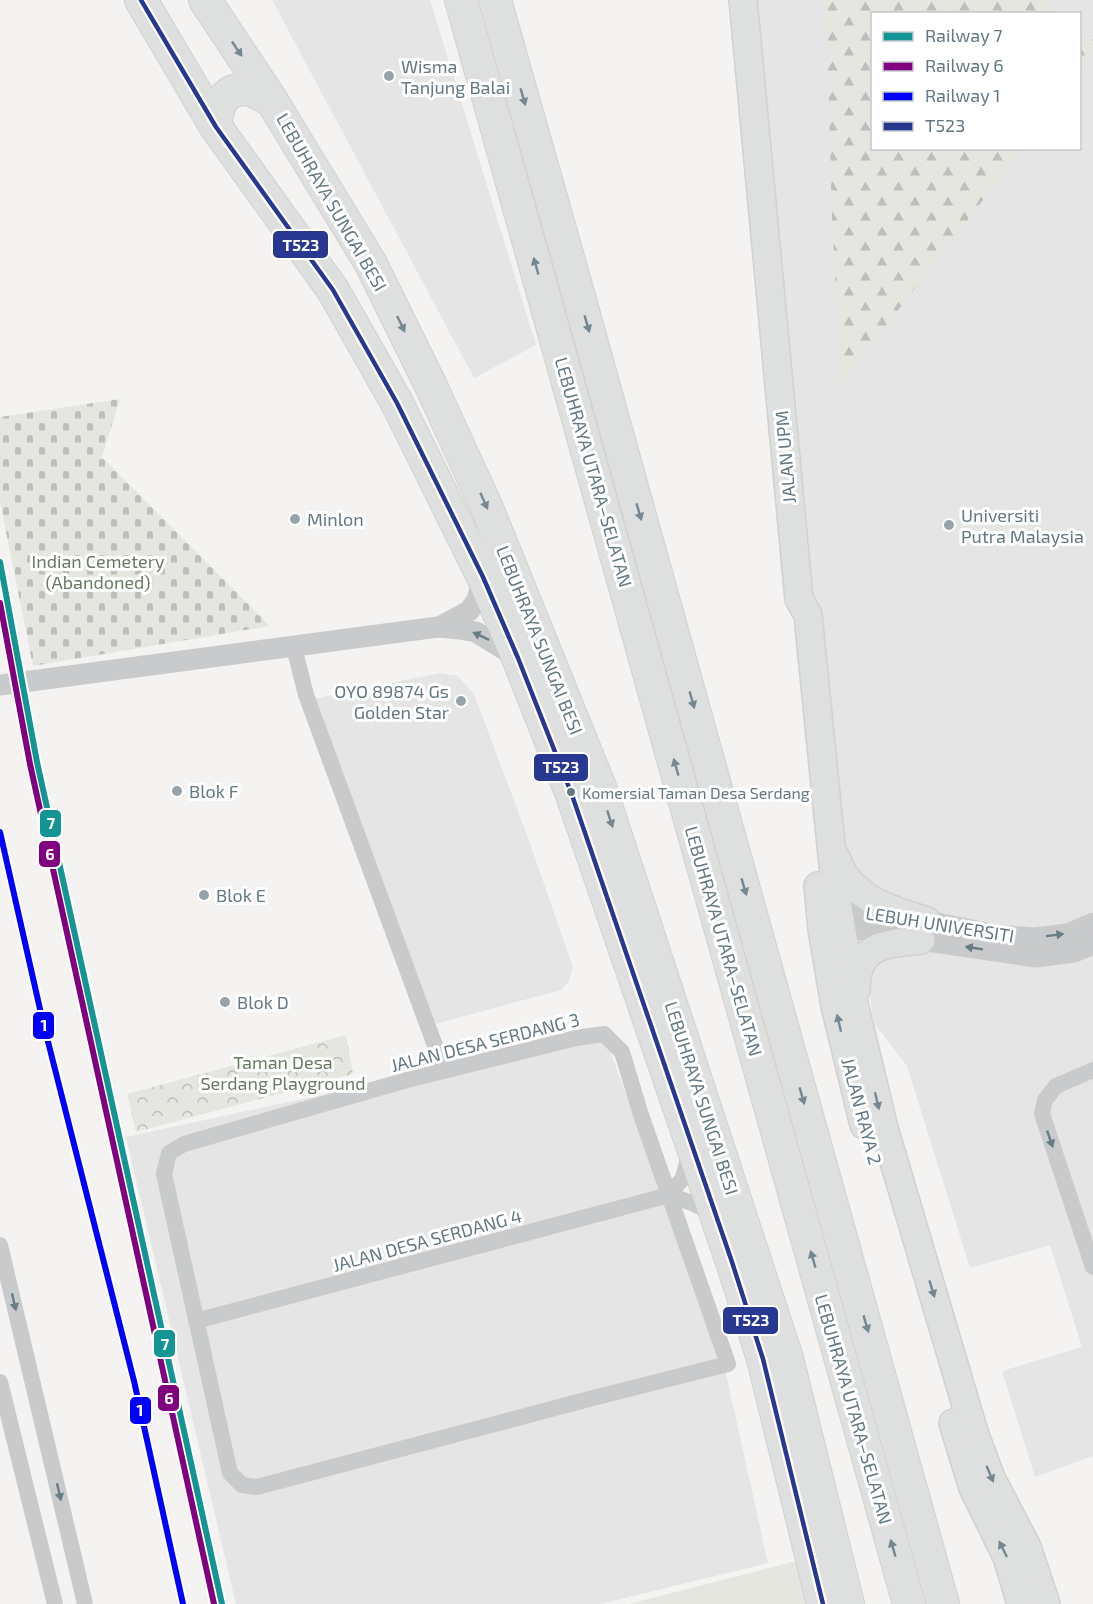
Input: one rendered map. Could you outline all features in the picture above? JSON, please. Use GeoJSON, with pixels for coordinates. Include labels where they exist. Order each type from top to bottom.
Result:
{"type":"FeatureCollection","features":[{"type":"Feature","properties":{"kind":"highway","name":"LEBUHRAYA SUNGAI BESI"},"geometry":{"type":"LineString","coordinates":[[141,0],[216,127],[333,291],[397,403],[483,577],[518,658],[572,795],[732,1262],[763,1359],[823,1604]]}},
{"type":"Feature","properties":{"kind":"highway","name":"LEBUHRAYA SUNGAI BESI"},"geometry":{"type":"LineString","coordinates":[[204,0],[272,101],[371,264],[432,388],[487,508],[600,787],[787,1358],[848,1604]]}},
{"type":"Feature","properties":{"kind":"highway","name":"LEBUHRAYA UTARA–SELATAN"},"geometry":{"type":"LineString","coordinates":[[460,0],[909,1604]]}},
{"type":"Feature","properties":{"kind":"highway","name":"LEBUHRAYA UTARA–SELATAN"},"geometry":{"type":"LineString","coordinates":[[495,0],[943,1604]]}},
{"type":"Feature","properties":{"kind":"highway"},"geometry":{"type":"LineString","coordinates":[[216,127],[216,114],[221,102],[229,93],[238,89],[252,91],[272,101]]}},
{"type":"Feature","properties":{"kind":"main road","name":"JALAN UPM"},"geometry":{"type":"LineString","coordinates":[[743,0],[799,599],[808,615],[831,847],[830,920]]}},
{"type":"Feature","properties":{"kind":"main road","name":"JALAN RAYA 2"},"geometry":{"type":"LineString","coordinates":[[799,599],[792,616],[830,920],[835,1006],[866,1134],[973,1488],[1007,1557],[1021,1604]]}},
{"type":"Feature","properties":{"kind":"main road"},"geometry":{"type":"LineString","coordinates":[[831,847],[846,877],[861,893],[924,931]]}},
{"type":"Feature","properties":{"kind":"main road","name":"JALAN RAYA 2"},"geometry":{"type":"LineString","coordinates":[[830,920],[854,1004],[884,1128],[974,1432],[991,1478],[1027,1547],[1046,1604]]}},
{"type":"Feature","properties":{"kind":"main road"},"geometry":{"type":"LineString","coordinates":[[854,1004],[858,971],[866,954],[879,946],[924,931]]}},
{"type":"Feature","properties":{"kind":"street"},"geometry":{"type":"LineString","coordinates":[[438,627],[469,611],[477,600],[483,577]]}},
{"type":"Feature","properties":{"kind":"street"},"geometry":{"type":"LineString","coordinates":[[0,686],[438,627],[476,632],[518,658]]}},
{"type":"Feature","properties":{"kind":"street"},"geometry":{"type":"LineString","coordinates":[[294,647],[306,695],[444,1070]]}},
{"type":"Feature","properties":{"kind":"street","name":"LEBUH UNIVERSITI"},"geometry":{"type":"LineString","coordinates":[[830,920],[873,910],[924,931],[1036,957],[1074,952],[1093,944]]}},
{"type":"Feature","properties":{"kind":"street","name":"LEBUH UNIVERSITI"},"geometry":{"type":"LineString","coordinates":[[924,931],[1034,938],[1068,934],[1093,923]]}},
{"type":"Feature","properties":{"kind":"street","name":"JALAN DESA SERDANG 3"},"geometry":{"type":"LineString","coordinates":[[196,1321],[165,1174],[169,1154],[184,1144],[444,1070],[576,1038],[604,1034],[622,1052],[669,1195]]}},
{"type":"Feature","properties":{"kind":"street"},"geometry":{"type":"LineString","coordinates":[[1093,1071],[1056,1086],[1045,1100],[1042,1114],[1093,1267]]}},
{"type":"Feature","properties":{"kind":"street"},"geometry":{"type":"LineString","coordinates":[[669,1195],[683,1178],[693,1144]]}},
{"type":"Feature","properties":{"kind":"street"},"geometry":{"type":"LineString","coordinates":[[669,1195],[715,1214]]}},
{"type":"Feature","properties":{"kind":"street"},"geometry":{"type":"LineString","coordinates":[[196,1321],[230,1473],[242,1485],[258,1487],[583,1400],[728,1364],[669,1195]]}},
{"type":"Feature","properties":{"kind":"street","name":"JALAN DESA SERDANG 4"},"geometry":{"type":"LineString","coordinates":[[196,1321],[669,1195]]}},
{"type":"Feature","properties":{"kind":"street"},"geometry":{"type":"LineString","coordinates":[[0,1245],[85,1604]]}},
{"type":"Feature","properties":{"kind":"street"},"geometry":{"type":"LineString","coordinates":[[0,1382],[55,1604]]}},
{"type":"Feature","properties":{"kind":"shaded area"},"geometry":{"type":"Polygon","coordinates":[[[272,0],[430,0],[536,345],[474,378],[272,0]]]}},
{"type":"Feature","properties":{"kind":"shaded area","name":"Universiti Putra Malaysia"},"geometry":{"type":"Polygon","coordinates":[[[753,0],[1093,0],[1093,1456],[1035,1477],[1002,1371],[1082,1347],[1050,1245],[970,1268],[907,1066],[874,1023],[849,869],[836,844],[753,0]]]}},
{"type":"Feature","properties":{"kind":"shaded area"},"geometry":{"type":"Polygon","coordinates":[[[440,673],[458,676],[474,694],[573,967],[569,981],[561,990],[435,1024],[314,699],[440,673]]]}},
{"type":"Feature","properties":{"kind":"shaded area"},"geometry":{"type":"Polygon","coordinates":[[[604,1034],[725,1369],[768,1563],[600,1604],[236,1604],[126,1137],[604,1034]]]}},
{"type":"Feature","properties":{"kind":"green space"},"geometry":{"type":"Polygon","coordinates":[[[826,0],[1042,0],[1059,12],[871,12],[871,150],[1021,150],[839,387],[826,0]]]}},
{"type":"Feature","properties":{"kind":"green space"},"geometry":{"type":"Polygon","coordinates":[[[1081,30],[1093,40],[1093,55],[1081,72],[1081,30]]]}},
{"type":"Feature","properties":{"kind":"green space","name":"Indian Cemetery (Abandoned)"},"geometry":{"type":"Polygon","coordinates":[[[120,399],[102,457],[270,626],[33,666],[0,502],[0,417],[120,399]]]}},
{"type":"Feature","properties":{"kind":"green space","name":"Taman Desa Serdang Playground"},"geometry":{"type":"Polygon","coordinates":[[[346,1035],[353,1074],[136,1132],[127,1094],[346,1035]]]}},
{"type":"Feature","properties":{"kind":"green space"},"geometry":{"type":"Polygon","coordinates":[[[796,1561],[806,1604],[629,1604],[796,1561]]]}},
{"type":"Feature","properties":{"kind":"rail line","name":"7"},"geometry":{"type":"LineString","coordinates":[[0,562],[37,762],[222,1604]]}},
{"type":"Feature","properties":{"kind":"rail line","name":"6"},"geometry":{"type":"LineString","coordinates":[[0,603],[30,764],[214,1604]]}},
{"type":"Feature","properties":{"kind":"rail line","name":"1"},"geometry":{"type":"LineString","coordinates":[[0,832],[42,1018],[134,1381],[183,1604]]}},
{"type":"Feature","properties":{"kind":"transit line","name":"T523"},"geometry":{"type":"LineString","coordinates":[[141,0],[216,127],[333,290],[397,403],[483,577],[518,658],[572,795],[732,1262],[763,1359],[823,1604]]}},
{"type":"Feature","properties":{"kind":"place","name":"Wisma Tanjung Balai"},"geometry":{"type":"Point","coordinates":[389,76]}},
{"type":"Feature","properties":{"kind":"place","name":"Minlon"},"geometry":{"type":"Point","coordinates":[295,519]}},
{"type":"Feature","properties":{"kind":"place","name":"Universiti Putra Malaysia"},"geometry":{"type":"Point","coordinates":[949,525]}},
{"type":"Feature","properties":{"kind":"place","name":"OYO 89874 Gs Golden Star"},"geometry":{"type":"Point","coordinates":[461,701]}},
{"type":"Feature","properties":{"kind":"place","name":"Blok F"},"geometry":{"type":"Point","coordinates":[177,791]}},
{"type":"Feature","properties":{"kind":"place","name":"Komersial Taman Desa Serdang"},"geometry":{"type":"Point","coordinates":[571,792]}},
{"type":"Feature","properties":{"kind":"place","name":"Blok E"},"geometry":{"type":"Point","coordinates":[204,895]}},
{"type":"Feature","properties":{"kind":"place","name":"Blok D"},"geometry":{"type":"Point","coordinates":[225,1002]}}]}
